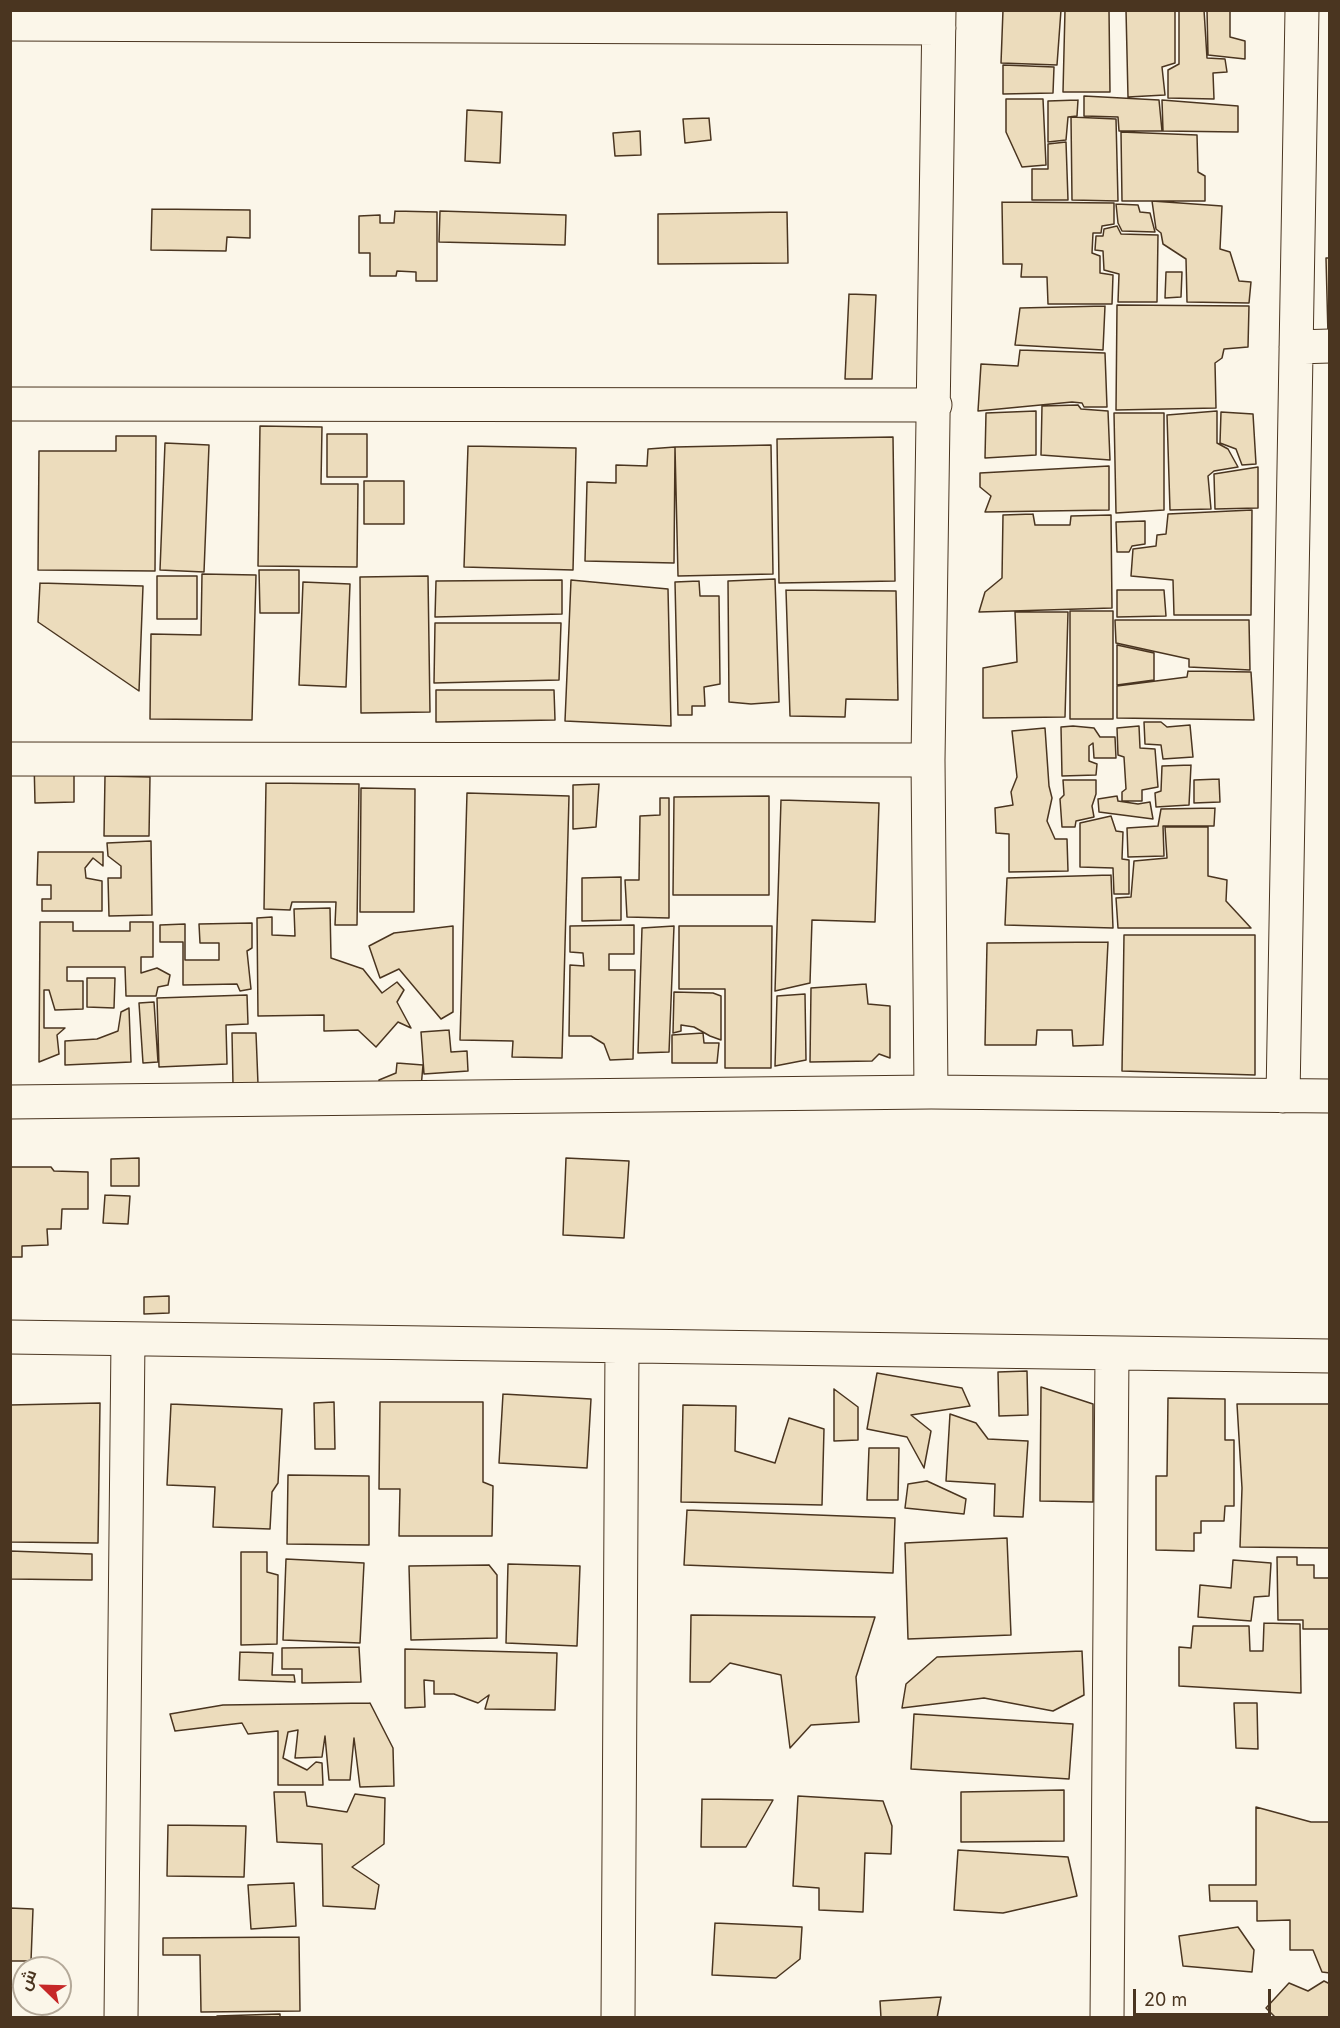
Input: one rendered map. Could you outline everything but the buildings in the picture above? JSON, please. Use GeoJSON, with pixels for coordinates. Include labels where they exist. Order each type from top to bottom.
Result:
{"type":"FeatureCollection","features":[{"type":"Feature","properties":{"kind":"street"},"geometry":{"type":"LineString","coordinates":[[1283,1096],[1302,10]]}},
{"type":"Feature","properties":{"kind":"street"},"geometry":{"type":"LineString","coordinates":[[10,24],[939,19],[928,760],[931,1092]]}},
{"type":"Feature","properties":{"kind":"street"},"geometry":{"type":"LineString","coordinates":[[1296,347],[1329,346]]}},
{"type":"Feature","properties":{"kind":"street"},"geometry":{"type":"LineString","coordinates":[[10,404],[935,405]]}},
{"type":"Feature","properties":{"kind":"street"},"geometry":{"type":"LineString","coordinates":[[10,759],[928,760]]}},
{"type":"Feature","properties":{"kind":"street"},"geometry":{"type":"LineString","coordinates":[[10,1102],[931,1092],[1329,1096]]}},
{"type":"Feature","properties":{"kind":"street"},"geometry":{"type":"LineString","coordinates":[[10,1337],[1329,1356]]}},
{"type":"Feature","properties":{"kind":"street"},"geometry":{"type":"LineString","coordinates":[[121,2018],[128,1339]]}},
{"type":"Feature","properties":{"kind":"street"},"geometry":{"type":"LineString","coordinates":[[618,2018],[622,1346]]}},
{"type":"Feature","properties":{"kind":"street"},"geometry":{"type":"LineString","coordinates":[[1107,2018],[1112,1353]]}}]}
